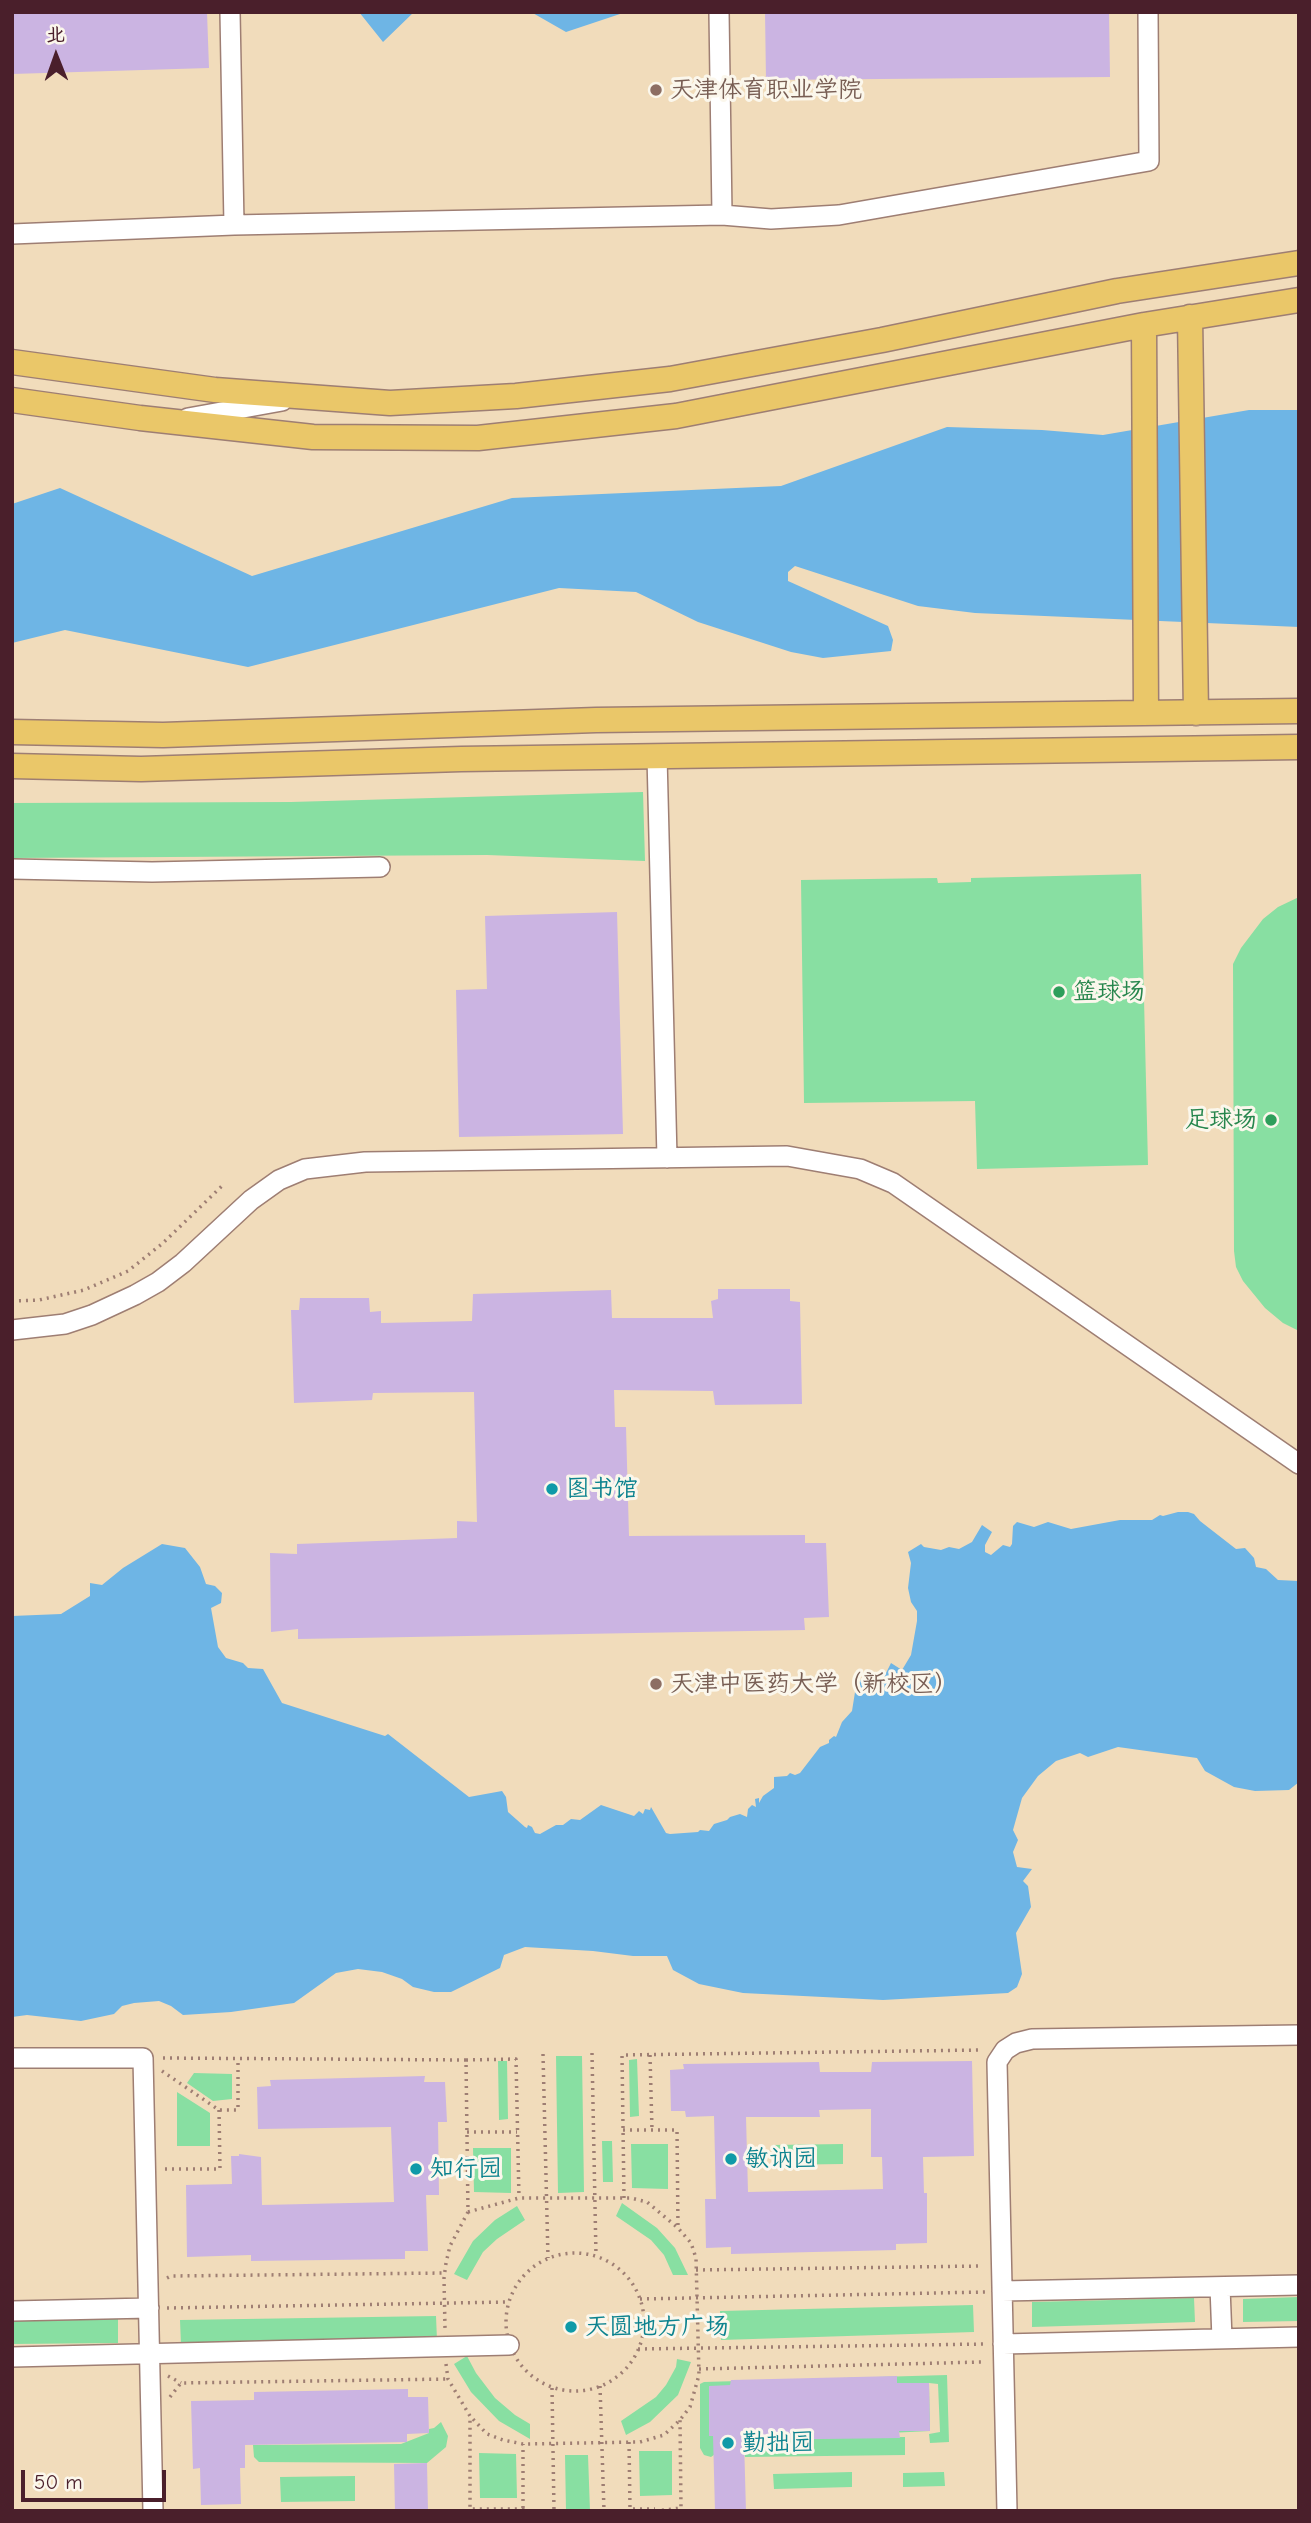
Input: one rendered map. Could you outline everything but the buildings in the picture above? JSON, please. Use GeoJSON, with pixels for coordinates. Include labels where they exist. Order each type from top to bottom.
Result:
{"type":"FeatureCollection","features":[{"type":"Feature","properties":{"kind":"main road"},"geometry":{"type":"LineString","coordinates":[[12,362],[215,390],[390,403],[516,396],[670,379],[882,340],[1117,291],[1299,263]]}},
{"type":"Feature","properties":{"kind":"main road"},"geometry":{"type":"LineString","coordinates":[[12,400],[313,437],[478,438],[676,416],[1144,325],[1299,300]]}},
{"type":"Feature","properties":{"kind":"main road"},"geometry":{"type":"LineString","coordinates":[[1190,317],[1196,713]]}},
{"type":"Feature","properties":{"kind":"main road"},"geometry":{"type":"LineString","coordinates":[[1144,325],[1146,713]]}},
{"type":"Feature","properties":{"kind":"main road"},"geometry":{"type":"LineString","coordinates":[[12,732],[163,735],[596,720],[1299,711]]}},
{"type":"Feature","properties":{"kind":"main road"},"geometry":{"type":"LineString","coordinates":[[163,735],[461,760]]}},
{"type":"Feature","properties":{"kind":"main road"},"geometry":{"type":"LineString","coordinates":[[12,766],[141,769],[657,756],[1299,747]]}},
{"type":"Feature","properties":{"kind":"street"},"geometry":{"type":"LineString","coordinates":[[230,12],[234,225]]}},
{"type":"Feature","properties":{"kind":"street"},"geometry":{"type":"LineString","coordinates":[[719,12],[722,215]]}},
{"type":"Feature","properties":{"kind":"street"},"geometry":{"type":"LineString","coordinates":[[12,234],[234,225],[722,215],[771,219],[839,215],[1149,160],[1147,12]]}},
{"type":"Feature","properties":{"kind":"street"},"geometry":{"type":"LineString","coordinates":[[169,421],[304,397]]}},
{"type":"Feature","properties":{"kind":"street"},"geometry":{"type":"LineString","coordinates":[[657,756],[667,1158]]}},
{"type":"Feature","properties":{"kind":"street"},"geometry":{"type":"LineString","coordinates":[[12,869],[152,872],[380,867]]}},
{"type":"Feature","properties":{"kind":"street"},"geometry":{"type":"LineString","coordinates":[[12,1330],[65,1324],[135,1295],[183,1263],[251,1200],[279,1181],[305,1169],[365,1162],[787,1156],[860,1169],[893,1183],[1299,1464]]}},
{"type":"Feature","properties":{"kind":"street"},"geometry":{"type":"LineString","coordinates":[[1007,2511],[997,2062],[1004,2050],[1016,2043],[1032,2039],[1299,2035]]}},
{"type":"Feature","properties":{"kind":"street"},"geometry":{"type":"LineString","coordinates":[[12,2058],[143,2058],[153,2511]]}},
{"type":"Feature","properties":{"kind":"street"},"geometry":{"type":"LineString","coordinates":[[1002,2291],[1299,2285]]}},
{"type":"Feature","properties":{"kind":"street"},"geometry":{"type":"LineString","coordinates":[[1220,2287],[1222,2339]]}},
{"type":"Feature","properties":{"kind":"street"},"geometry":{"type":"LineString","coordinates":[[12,2311],[149,2308]]}},
{"type":"Feature","properties":{"kind":"street"},"geometry":{"type":"LineString","coordinates":[[1003,2344],[1299,2337]]}},
{"type":"Feature","properties":{"kind":"street"},"geometry":{"type":"LineString","coordinates":[[12,2357],[509,2346]]}},
{"type":"Feature","properties":{"kind":"path"},"geometry":{"type":"LineString","coordinates":[[12,1301],[39,1300],[84,1290],[128,1271],[163,1243],[223,1185]]}},
{"type":"Feature","properties":{"kind":"path"},"geometry":{"type":"LineString","coordinates":[[624,2198],[622,2054],[1004,2050]]}},
{"type":"Feature","properties":{"kind":"path"},"geometry":{"type":"LineString","coordinates":[[592,2053],[596,2256]]}},
{"type":"Feature","properties":{"kind":"path"},"geometry":{"type":"LineString","coordinates":[[543,2054],[548,2258]]}},
{"type":"Feature","properties":{"kind":"path"},"geometry":{"type":"LineString","coordinates":[[650,2054],[652,2130]]}},
{"type":"Feature","properties":{"kind":"path"},"geometry":{"type":"LineString","coordinates":[[143,2058],[516,2059],[519,2198]]}},
{"type":"Feature","properties":{"kind":"path"},"geometry":{"type":"LineString","coordinates":[[143,2058],[219,2110],[238,2110],[238,2060]]}},
{"type":"Feature","properties":{"kind":"path"},"geometry":{"type":"LineString","coordinates":[[466,2060],[468,2212],[450,2246],[444,2273],[448,2379],[470,2416],[486,2434],[523,2444],[640,2442],[664,2435],[680,2420],[690,2407],[699,2369],[696,2258],[691,2244],[678,2228],[647,2202],[624,2198],[519,2198],[468,2212]]}},
{"type":"Feature","properties":{"kind":"path"},"geometry":{"type":"LineString","coordinates":[[145,2169],[220,2169],[219,2110]]}},
{"type":"Feature","properties":{"kind":"path"},"geometry":{"type":"LineString","coordinates":[[623,2130],[677,2130],[678,2228]]}},
{"type":"Feature","properties":{"kind":"path"},"geometry":{"type":"LineString","coordinates":[[467,2132],[517,2132]]}},
{"type":"Feature","properties":{"kind":"path"},"geometry":{"type":"LineString","coordinates":[[572,2252],[596,2256],[619,2268],[630,2280],[640,2299],[644,2327],[638,2349],[624,2371],[600,2386],[581,2391],[552,2388],[527,2373],[509,2346],[505,2321],[508,2302],[519,2280],[528,2270],[548,2258],[572,2252]]}},
{"type":"Feature","properties":{"kind":"path"},"geometry":{"type":"LineString","coordinates":[[696,2270],[981,2266]]}},
{"type":"Feature","properties":{"kind":"path"},"geometry":{"type":"LineString","coordinates":[[148,2283],[160,2283],[171,2276],[444,2273]]}},
{"type":"Feature","properties":{"kind":"path"},"geometry":{"type":"LineString","coordinates":[[640,2299],[1002,2291]]}},
{"type":"Feature","properties":{"kind":"path"},"geometry":{"type":"LineString","coordinates":[[149,2308],[508,2302]]}},
{"type":"Feature","properties":{"kind":"path"},"geometry":{"type":"LineString","coordinates":[[638,2349],[1003,2344]]}},
{"type":"Feature","properties":{"kind":"path"},"geometry":{"type":"LineString","coordinates":[[699,2369],[982,2362]]}},
{"type":"Feature","properties":{"kind":"path"},"geometry":{"type":"LineString","coordinates":[[169,2399],[181,2383],[448,2379]]}},
{"type":"Feature","properties":{"kind":"path"},"geometry":{"type":"LineString","coordinates":[[600,2386],[604,2511]]}},
{"type":"Feature","properties":{"kind":"path"},"geometry":{"type":"LineString","coordinates":[[552,2388],[554,2511]]}},
{"type":"Feature","properties":{"kind":"path"},"geometry":{"type":"LineString","coordinates":[[470,2416],[470,2509],[523,2510],[523,2444]]}},
{"type":"Feature","properties":{"kind":"path"},"geometry":{"type":"LineString","coordinates":[[629,2442],[630,2509],[681,2508],[680,2420]]}},
{"type":"Feature","properties":{"kind":"green space"},"geometry":{"type":"Polygon","coordinates":[[[643,792],[645,861],[487,855],[12,858],[12,803],[291,802],[643,792]]]}},
{"type":"Feature","properties":{"kind":"green space"},"geometry":{"type":"Polygon","coordinates":[[[1141,874],[1148,1165],[977,1169],[975,1101],[804,1103],[801,880],[937,878],[938,883],[971,882],[971,878],[1141,874]]]}},
{"type":"Feature","properties":{"kind":"green space","name":"足球场"},"geometry":{"type":"Polygon","coordinates":[[[1299,897],[1299,1331],[1283,1323],[1265,1308],[1243,1281],[1236,1267],[1233,964],[1241,948],[1263,919],[1278,907],[1299,897]]]}},
{"type":"Feature","properties":{"kind":"green space"},"geometry":{"type":"Polygon","coordinates":[[[556,2056],[582,2056],[584,2192],[558,2193],[556,2056]]]}},
{"type":"Feature","properties":{"kind":"green space"},"geometry":{"type":"Polygon","coordinates":[[[637,2059],[639,2116],[630,2117],[629,2060],[637,2059]]]}},
{"type":"Feature","properties":{"kind":"green space"},"geometry":{"type":"Polygon","coordinates":[[[498,2061],[507,2061],[508,2119],[499,2120],[498,2061]]]}},
{"type":"Feature","properties":{"kind":"green space"},"geometry":{"type":"Polygon","coordinates":[[[194,2073],[232,2074],[232,2099],[213,2101],[187,2083],[194,2073]]]}},
{"type":"Feature","properties":{"kind":"green space"},"geometry":{"type":"Polygon","coordinates":[[[177,2092],[210,2113],[210,2146],[177,2146],[177,2092]]]}},
{"type":"Feature","properties":{"kind":"green space"},"geometry":{"type":"Polygon","coordinates":[[[602,2141],[612,2141],[613,2182],[603,2182],[602,2141]]]}},
{"type":"Feature","properties":{"kind":"green space"},"geometry":{"type":"Polygon","coordinates":[[[631,2144],[668,2144],[668,2189],[632,2188],[631,2144]]]}},
{"type":"Feature","properties":{"kind":"green space"},"geometry":{"type":"Polygon","coordinates":[[[843,2144],[843,2164],[772,2165],[772,2145],[843,2144]]]}},
{"type":"Feature","properties":{"kind":"green space"},"geometry":{"type":"Polygon","coordinates":[[[473,2148],[511,2148],[511,2193],[474,2192],[473,2148]]]}},
{"type":"Feature","properties":{"kind":"green space"},"geometry":{"type":"Polygon","coordinates":[[[622,2203],[657,2228],[675,2248],[688,2275],[673,2275],[664,2255],[651,2240],[616,2216],[622,2203]]]}},
{"type":"Feature","properties":{"kind":"green space"},"geometry":{"type":"Polygon","coordinates":[[[517,2206],[525,2220],[483,2252],[467,2280],[454,2274],[473,2241],[495,2220],[517,2206]]]}},
{"type":"Feature","properties":{"kind":"green space"},"geometry":{"type":"Polygon","coordinates":[[[1299,2297],[1299,2321],[1243,2322],[1243,2299],[1299,2297]]]}},
{"type":"Feature","properties":{"kind":"green space"},"geometry":{"type":"Polygon","coordinates":[[[1194,2298],[1195,2322],[1032,2327],[1032,2302],[1194,2298]]]}},
{"type":"Feature","properties":{"kind":"green space"},"geometry":{"type":"Polygon","coordinates":[[[973,2305],[974,2332],[721,2340],[720,2311],[973,2305]]]}},
{"type":"Feature","properties":{"kind":"green space"},"geometry":{"type":"Polygon","coordinates":[[[436,2316],[437,2340],[181,2345],[180,2320],[436,2316]]]}},
{"type":"Feature","properties":{"kind":"green space"},"geometry":{"type":"Polygon","coordinates":[[[118,2318],[118,2343],[12,2344],[12,2320],[118,2318]]]}},
{"type":"Feature","properties":{"kind":"green space"},"geometry":{"type":"Polygon","coordinates":[[[467,2356],[495,2398],[530,2424],[530,2439],[499,2421],[471,2392],[454,2364],[467,2356]]]}},
{"type":"Feature","properties":{"kind":"green space"},"geometry":{"type":"Polygon","coordinates":[[[677,2359],[691,2362],[678,2395],[650,2422],[626,2435],[621,2421],[656,2397],[676,2367],[677,2359]]]}},
{"type":"Feature","properties":{"kind":"green space","name":"勤拙园"},"geometry":{"type":"Polygon","coordinates":[[[947,2375],[949,2442],[930,2443],[929,2434],[940,2432],[938,2384],[929,2383],[930,2431],[765,2439],[905,2437],[905,2455],[745,2457],[744,2445],[733,2441],[711,2457],[704,2455],[700,2448],[700,2384],[704,2382],[947,2375]]]}},
{"type":"Feature","properties":{"kind":"green space"},"geometry":{"type":"Polygon","coordinates":[[[441,2422],[448,2436],[446,2447],[427,2463],[259,2462],[254,2457],[253,2445],[401,2444],[429,2433],[429,2429],[441,2422]]]}},
{"type":"Feature","properties":{"kind":"green space"},"geometry":{"type":"Polygon","coordinates":[[[639,2451],[672,2451],[672,2495],[640,2496],[639,2451]]]}},
{"type":"Feature","properties":{"kind":"green space"},"geometry":{"type":"Polygon","coordinates":[[[479,2453],[516,2454],[517,2498],[480,2498],[479,2453]]]}},
{"type":"Feature","properties":{"kind":"green space"},"geometry":{"type":"Polygon","coordinates":[[[565,2455],[588,2455],[590,2511],[566,2511],[565,2455]]]}},
{"type":"Feature","properties":{"kind":"green space"},"geometry":{"type":"Polygon","coordinates":[[[852,2472],[852,2487],[774,2489],[773,2474],[852,2472]]]}},
{"type":"Feature","properties":{"kind":"green space"},"geometry":{"type":"Polygon","coordinates":[[[944,2472],[945,2486],[903,2487],[903,2473],[944,2472]]]}},
{"type":"Feature","properties":{"kind":"green space"},"geometry":{"type":"Polygon","coordinates":[[[355,2476],[355,2501],[281,2502],[280,2477],[355,2476]]]}},
{"type":"Feature","properties":{"kind":"water"},"geometry":{"type":"Polygon","coordinates":[[[359,12],[414,12],[383,42],[359,12]]]}},
{"type":"Feature","properties":{"kind":"water"},"geometry":{"type":"Polygon","coordinates":[[[531,12],[623,12],[623,13],[566,32],[531,12]]]}},
{"type":"Feature","properties":{"kind":"water"},"geometry":{"type":"Polygon","coordinates":[[[1249,410],[1299,410],[1299,627],[975,613],[918,606],[795,566],[788,572],[788,581],[888,626],[893,640],[891,651],[823,658],[791,652],[698,622],[636,592],[559,588],[248,667],[65,630],[12,643],[12,504],[60,488],[252,576],[512,498],[781,486],[947,427],[1103,435],[1249,410]]]}},
{"type":"Feature","properties":{"kind":"water"},"geometry":{"type":"Polygon","coordinates":[[[1178,1512],[1194,1514],[1236,1549],[1245,1548],[1254,1558],[1256,1567],[1266,1569],[1278,1580],[1299,1581],[1299,1782],[1289,1790],[1255,1791],[1234,1787],[1205,1771],[1197,1758],[1118,1747],[1088,1757],[1080,1753],[1056,1761],[1038,1776],[1022,1798],[1013,1830],[1018,1840],[1013,1852],[1017,1867],[1032,1869],[1023,1881],[1028,1886],[1031,1907],[1016,1933],[1022,1974],[1017,1987],[1008,1993],[883,2000],[743,1993],[699,1984],[673,1970],[667,1956],[633,1956],[525,1947],[504,1955],[500,1968],[451,1992],[434,1992],[413,1987],[402,1979],[382,1972],[358,1969],[336,1973],[294,2003],[231,2012],[183,2015],[159,2001],[122,2006],[114,2014],[81,2021],[27,2015],[12,2017],[12,1616],[61,1614],[90,1596],[90,1583],[102,1585],[123,1568],[162,1544],[185,1548],[200,1567],[206,1584],[215,1586],[222,1593],[221,1603],[211,1608],[218,1647],[226,1658],[243,1663],[248,1668],[263,1669],[282,1703],[385,1736],[388,1734],[469,1797],[502,1791],[506,1797],[508,1812],[525,1827],[532,1827],[535,1833],[540,1834],[571,1819],[580,1820],[601,1805],[634,1816],[639,1811],[643,1814],[645,1809],[650,1810],[651,1807],[666,1833],[670,1834],[709,1831],[714,1824],[730,1817],[740,1814],[747,1817],[748,1809],[752,1805],[756,1807],[755,1799],[759,1798],[759,1803],[763,1796],[774,1788],[774,1777],[800,1773],[820,1747],[836,1737],[842,1722],[852,1711],[856,1686],[867,1671],[876,1678],[884,1677],[891,1663],[902,1670],[911,1655],[917,1621],[917,1611],[911,1602],[908,1588],[911,1563],[908,1552],[921,1544],[941,1550],[949,1547],[959,1549],[972,1542],[982,1525],[992,1532],[985,1545],[985,1552],[991,1555],[1003,1545],[1010,1547],[1013,1526],[1017,1522],[1034,1527],[1048,1522],[1071,1529],[1120,1520],[1152,1520],[1160,1515],[1178,1512]]]}},
{"type":"Feature","properties":{"kind":"place","name":"天津体育职业学院"},"geometry":{"type":"Point","coordinates":[656,90]}},
{"type":"Feature","properties":{"kind":"place","name":"篮球场"},"geometry":{"type":"Point","coordinates":[1059,992]}},
{"type":"Feature","properties":{"kind":"place","name":"足球场"},"geometry":{"type":"Point","coordinates":[1271,1120]}},
{"type":"Feature","properties":{"kind":"place","name":"图书馆"},"geometry":{"type":"Point","coordinates":[552,1489]}},
{"type":"Feature","properties":{"kind":"place","name":"天津中医药大学（新校区）"},"geometry":{"type":"Point","coordinates":[656,1684]}},
{"type":"Feature","properties":{"kind":"place","name":"敏讷园"},"geometry":{"type":"Point","coordinates":[731,2159]}},
{"type":"Feature","properties":{"kind":"place","name":"知行园"},"geometry":{"type":"Point","coordinates":[416,2169]}},
{"type":"Feature","properties":{"kind":"place","name":"天圆地方广场"},"geometry":{"type":"Point","coordinates":[571,2327]}},
{"type":"Feature","properties":{"kind":"place","name":"勤拙园"},"geometry":{"type":"Point","coordinates":[728,2443]}}]}
